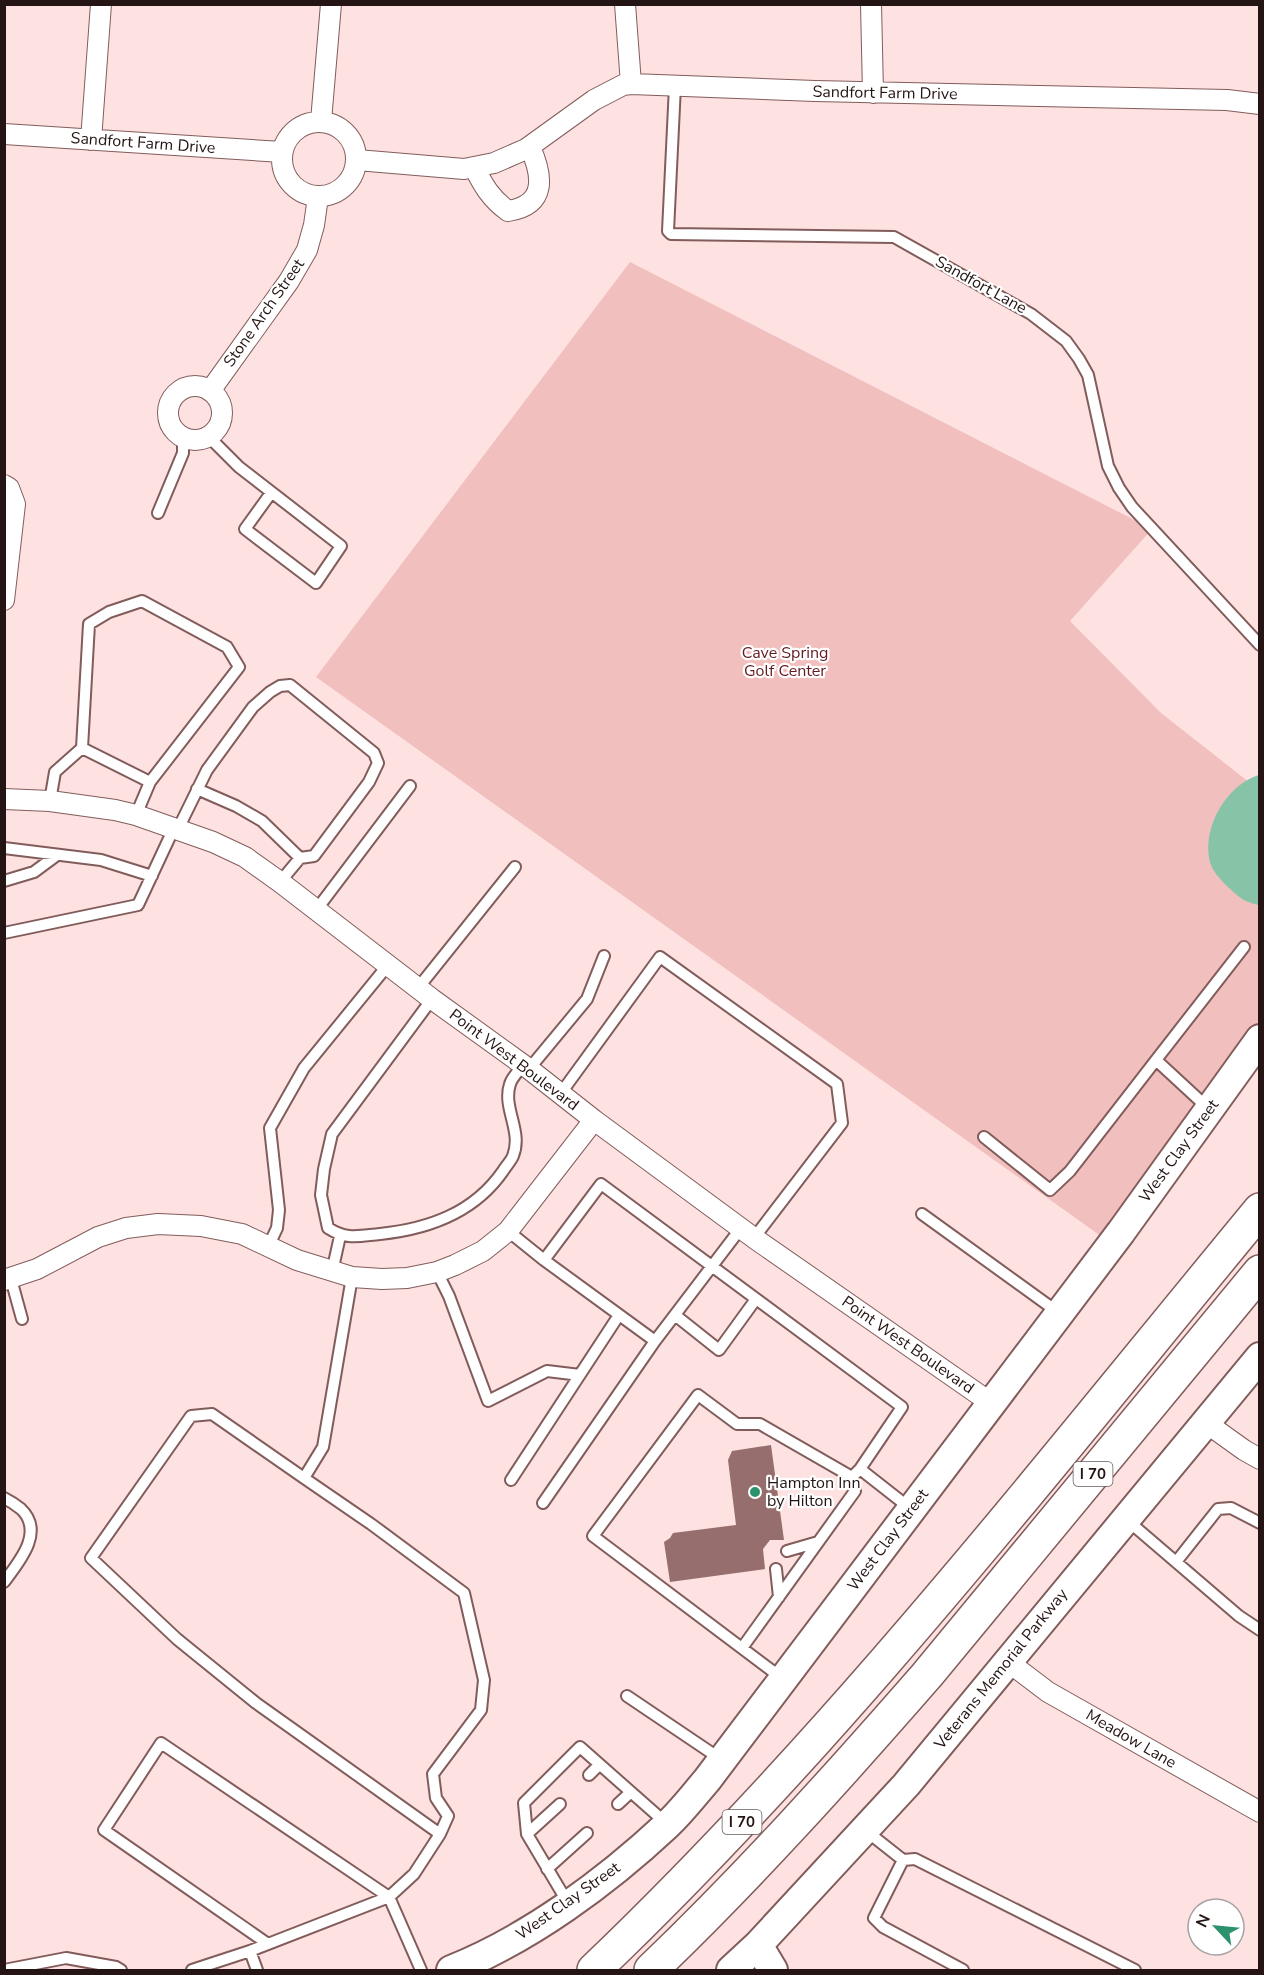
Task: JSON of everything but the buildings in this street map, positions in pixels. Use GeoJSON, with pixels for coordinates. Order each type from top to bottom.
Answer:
{"type":"FeatureCollection","features":[{"type":"Feature","properties":{"kind":"highway","name":"I 70"},"geometry":{"type":"LineString","coordinates":[[594,1971],[685,1881],[779,1783],[839,1716],[1260,1210]]}},
{"type":"Feature","properties":{"kind":"highway","name":"I 70"},"geometry":{"type":"LineString","coordinates":[[651,1971],[748,1874],[871,1740],[1260,1272]]}},
{"type":"Feature","properties":{"kind":"street"},"geometry":{"type":"LineString","coordinates":[[91,140],[101,4]]}},
{"type":"Feature","properties":{"kind":"street"},"geometry":{"type":"LineString","coordinates":[[321,121],[331,4]]}},
{"type":"Feature","properties":{"kind":"street"},"geometry":{"type":"LineString","coordinates":[[625,4],[631,84]]}},
{"type":"Feature","properties":{"kind":"street"},"geometry":{"type":"LineString","coordinates":[[871,4],[873,93]]}},
{"type":"Feature","properties":{"kind":"street","name":"Sandfort Farm Drive"},"geometry":{"type":"LineString","coordinates":[[357,160],[464,169],[494,163],[530,147],[594,100],[623,85],[631,84],[873,93],[1227,100],[1260,104]]}},
{"type":"Feature","properties":{"kind":"street"},"geometry":{"type":"LineString","coordinates":[[321,121],[332,123],[342,129],[350,138],[357,160],[349,182],[330,195],[318,197],[297,190],[290,183],[281,163],[282,152],[292,133],[300,126],[321,121]]}},
{"type":"Feature","properties":{"kind":"street","name":"Sandfort Farm Drive"},"geometry":{"type":"LineString","coordinates":[[4,134],[282,152]]}},
{"type":"Feature","properties":{"kind":"street"},"geometry":{"type":"LineString","coordinates":[[474,166],[494,201],[508,211],[522,209],[536,197],[539,184],[538,165],[530,147]]}},
{"type":"Feature","properties":{"kind":"street","name":"Stone Arch Street"},"geometry":{"type":"LineString","coordinates":[[210,391],[289,281],[307,250],[318,197]]}},
{"type":"Feature","properties":{"kind":"street"},"geometry":{"type":"LineString","coordinates":[[202,387],[210,391],[216,397],[221,414],[215,431],[200,440],[191,440],[175,432],[170,424],[168,407],[172,399],[185,388],[202,387]]}},
{"type":"Feature","properties":{"kind":"street"},"geometry":{"type":"LineString","coordinates":[[4,484],[9,488],[15,504],[4,600]]}},
{"type":"Feature","properties":{"kind":"street","name":"Point West Boulevard"},"geometry":{"type":"LineString","coordinates":[[4,799],[50,801],[136,815],[176,828],[245,857],[747,1233],[991,1402]]}},
{"type":"Feature","properties":{"kind":"street","name":"West Clay Street"},"geometry":{"type":"LineString","coordinates":[[451,1971],[508,1942],[593,1887],[668,1824],[707,1780],[1121,1232],[1260,1039]]}},
{"type":"Feature","properties":{"kind":"street"},"geometry":{"type":"LineString","coordinates":[[8,1279],[37,1269],[98,1237],[126,1228],[158,1224],[201,1226],[242,1234],[297,1260],[352,1276],[382,1279],[407,1278],[437,1272],[483,1251],[508,1231],[594,1120]]}},
{"type":"Feature","properties":{"kind":"street","name":"Veterans Memorial Parkway"},"geometry":{"type":"LineString","coordinates":[[731,1971],[758,1945],[906,1785],[1260,1357]]}},
{"type":"Feature","properties":{"kind":"street"},"geometry":{"type":"LineString","coordinates":[[1205,1422],[1260,1459]]}},
{"type":"Feature","properties":{"kind":"street","name":"Meadow Lane"},"geometry":{"type":"LineString","coordinates":[[1007,1661],[1048,1692],[1260,1812]]}},
{"type":"Feature","properties":{"kind":"street"},"geometry":{"type":"LineString","coordinates":[[758,1945],[773,1971]]}},
{"type":"Feature","properties":{"kind":"lane","name":"Sandfort Lane"},"geometry":{"type":"LineString","coordinates":[[675,86],[668,231],[671,234],[894,237],[1031,314],[1065,341],[1088,375],[1108,466],[1132,507],[1260,645]]}},
{"type":"Feature","properties":{"kind":"lane"},"geometry":{"type":"LineString","coordinates":[[158,513],[183,453],[183,436]]}},
{"type":"Feature","properties":{"kind":"lane"},"geometry":{"type":"LineString","coordinates":[[208,436],[239,467],[341,546],[316,583],[245,529],[271,493]]}},
{"type":"Feature","properties":{"kind":"lane"},"geometry":{"type":"LineString","coordinates":[[50,801],[55,772],[82,748],[89,624],[109,612],[142,601],[227,647],[239,667],[150,782],[136,815]]}},
{"type":"Feature","properties":{"kind":"lane"},"geometry":{"type":"LineString","coordinates":[[4,933],[138,905],[207,770],[253,707],[280,686],[290,685],[374,753],[378,763],[369,782],[314,856],[300,858],[280,882]]}},
{"type":"Feature","properties":{"kind":"lane"},"geometry":{"type":"LineString","coordinates":[[82,748],[150,782]]}},
{"type":"Feature","properties":{"kind":"lane"},"geometry":{"type":"LineString","coordinates":[[317,909],[410,786]]}},
{"type":"Feature","properties":{"kind":"lane"},"geometry":{"type":"LineString","coordinates":[[198,789],[262,821],[300,858]]}},
{"type":"Feature","properties":{"kind":"lane"},"geometry":{"type":"LineString","coordinates":[[4,848],[101,860],[152,876]]}},
{"type":"Feature","properties":{"kind":"lane"},"geometry":{"type":"LineString","coordinates":[[4,881],[34,872],[57,855]]}},
{"type":"Feature","properties":{"kind":"lane"},"geometry":{"type":"LineString","coordinates":[[515,867],[425,993],[332,1134],[321,1195],[327,1228],[340,1236],[354,1237],[410,1231],[463,1210],[493,1185],[513,1155],[516,1130],[507,1098],[510,1082],[587,999],[604,956]]}},
{"type":"Feature","properties":{"kind":"lane"},"geometry":{"type":"LineString","coordinates":[[984,1137],[1050,1190],[1070,1171],[1244,947]]}},
{"type":"Feature","properties":{"kind":"lane"},"geometry":{"type":"LineString","coordinates":[[543,1503],[655,1341],[712,1267],[747,1233],[842,1123],[837,1084],[660,957],[561,1093]]}},
{"type":"Feature","properties":{"kind":"lane"},"geometry":{"type":"LineString","coordinates":[[269,1245],[277,1228],[279,1210],[270,1128],[304,1068],[388,965]]}},
{"type":"Feature","properties":{"kind":"lane"},"geometry":{"type":"LineString","coordinates":[[1156,1060],[1209,1109]]}},
{"type":"Feature","properties":{"kind":"lane"},"geometry":{"type":"LineString","coordinates":[[544,1260],[601,1184],[902,1407],[860,1469],[852,1477]]}},
{"type":"Feature","properties":{"kind":"lane"},"geometry":{"type":"LineString","coordinates":[[922,1214],[1059,1313]]}},
{"type":"Feature","properties":{"kind":"lane"},"geometry":{"type":"LineString","coordinates":[[508,1231],[655,1341]]}},
{"type":"Feature","properties":{"kind":"lane"},"geometry":{"type":"LineString","coordinates":[[332,1272],[340,1236]]}},
{"type":"Feature","properties":{"kind":"lane"},"geometry":{"type":"LineString","coordinates":[[437,1272],[449,1296],[488,1401],[547,1371],[580,1375]]}},
{"type":"Feature","properties":{"kind":"lane"},"geometry":{"type":"LineString","coordinates":[[304,1478],[322,1447],[352,1276]]}},
{"type":"Feature","properties":{"kind":"lane"},"geometry":{"type":"LineString","coordinates":[[8,1279],[22,1319]]}},
{"type":"Feature","properties":{"kind":"lane"},"geometry":{"type":"LineString","coordinates":[[675,1315],[719,1350],[756,1299]]}},
{"type":"Feature","properties":{"kind":"lane"},"geometry":{"type":"LineString","coordinates":[[511,1480],[620,1315]]}},
{"type":"Feature","properties":{"kind":"lane"},"geometry":{"type":"LineString","coordinates":[[742,1648],[855,1491],[852,1477],[760,1424],[737,1424],[698,1395],[593,1536],[783,1680]]}},
{"type":"Feature","properties":{"kind":"lane"},"geometry":{"type":"LineString","coordinates":[[192,1971],[389,1897],[414,1874],[440,1834],[448,1816],[436,1798],[433,1774],[481,1710],[484,1680],[464,1593],[371,1524],[212,1414],[191,1416],[91,1558],[177,1639],[256,1703],[440,1834]]}},
{"type":"Feature","properties":{"kind":"lane"},"geometry":{"type":"LineString","coordinates":[[860,1469],[911,1509]]}},
{"type":"Feature","properties":{"kind":"lane"},"geometry":{"type":"LineString","coordinates":[[4,1498],[21,1509],[29,1520],[30,1541],[4,1582]]}},
{"type":"Feature","properties":{"kind":"lane"},"geometry":{"type":"LineString","coordinates":[[1176,1562],[1218,1509],[1231,1508],[1260,1523]]}},
{"type":"Feature","properties":{"kind":"lane"},"geometry":{"type":"LineString","coordinates":[[1125,1518],[1258,1627]]}},
{"type":"Feature","properties":{"kind":"lane"},"geometry":{"type":"LineString","coordinates":[[787,1551],[818,1542]]}},
{"type":"Feature","properties":{"kind":"lane"},"geometry":{"type":"LineString","coordinates":[[776,1569],[779,1597]]}},
{"type":"Feature","properties":{"kind":"lane"},"geometry":{"type":"LineString","coordinates":[[627,1696],[722,1761]]}},
{"type":"Feature","properties":{"kind":"lane"},"geometry":{"type":"LineString","coordinates":[[268,1944],[104,1830],[161,1743],[389,1897],[421,1971]]}},
{"type":"Feature","properties":{"kind":"lane"},"geometry":{"type":"LineString","coordinates":[[568,1904],[527,1834],[524,1803],[580,1747],[668,1824]]}},
{"type":"Feature","properties":{"kind":"lane"},"geometry":{"type":"LineString","coordinates":[[589,1775],[600,1765]]}},
{"type":"Feature","properties":{"kind":"lane"},"geometry":{"type":"LineString","coordinates":[[618,1804],[630,1792]]}},
{"type":"Feature","properties":{"kind":"lane"},"geometry":{"type":"LineString","coordinates":[[527,1834],[560,1804]]}},
{"type":"Feature","properties":{"kind":"lane"},"geometry":{"type":"LineString","coordinates":[[865,1830],[903,1860],[915,1858],[1135,1971]]}},
{"type":"Feature","properties":{"kind":"lane"},"geometry":{"type":"LineString","coordinates":[[547,1869],[587,1833]]}},
{"type":"Feature","properties":{"kind":"lane"},"geometry":{"type":"LineString","coordinates":[[903,1860],[874,1918],[883,1927],[963,1971]]}},
{"type":"Feature","properties":{"kind":"lane"},"geometry":{"type":"LineString","coordinates":[[250,1951],[257,1971]]}},
{"type":"Feature","properties":{"kind":"lane"},"geometry":{"type":"LineString","coordinates":[[4,1970],[66,1958],[116,1967],[121,1971]]}},
{"type":"Feature","properties":{"kind":"green space","name":"Cave Spring Golf Center"},"geometry":{"type":"Polygon","coordinates":[[[630,262],[1152,529],[1070,621],[1161,713],[1259,790],[1259,1047],[1112,1244],[316,677],[630,262]]]}},
{"type":"Feature","properties":{"kind":"shaded area"},"geometry":{"type":"Polygon","coordinates":[[[1260,775],[1259,905],[1249,902],[1231,890],[1213,869],[1209,838],[1218,811],[1226,799],[1247,780],[1260,775]]]}},
{"type":"Feature","properties":{"kind":"place","name":"Hampton Inn by Hilton"},"geometry":{"type":"Point","coordinates":[755,1492]}}]}
